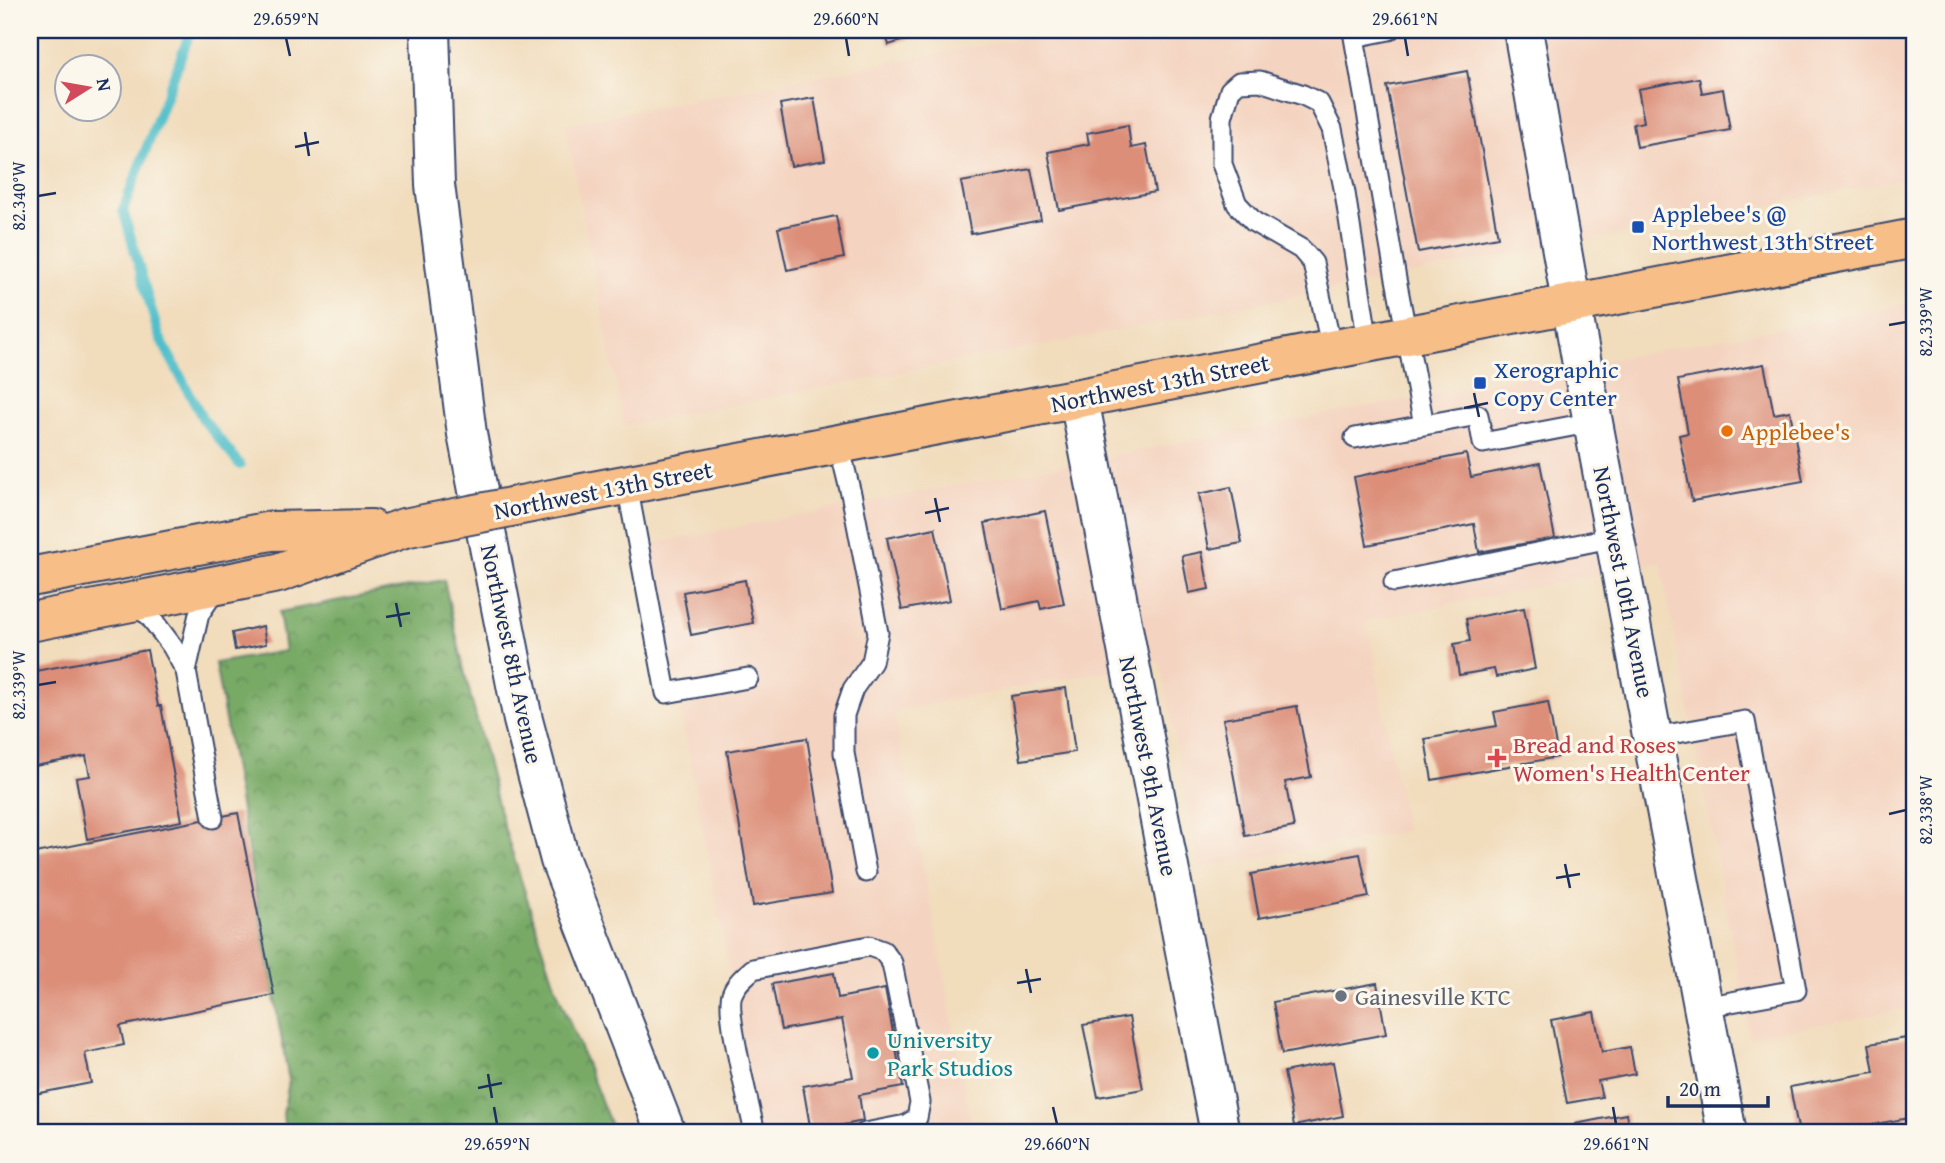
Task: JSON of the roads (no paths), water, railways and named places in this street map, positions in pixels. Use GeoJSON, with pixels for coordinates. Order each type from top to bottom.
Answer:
{"type":"FeatureCollection","features":[{"type":"Feature","properties":{"kind":"main road","name":"Northwest 13th Street"},"geometry":{"type":"LineString","coordinates":[[30,622],[278,573],[404,528],[1915,238]]}},
{"type":"Feature","properties":{"kind":"main road","name":"Northwest 13th Street"},"geometry":{"type":"LineString","coordinates":[[30,577],[271,531],[404,528]]}},
{"type":"Feature","properties":{"kind":"street","name":"Northwest 8th Avenue"},"geometry":{"type":"LineString","coordinates":[[430,30],[435,185],[467,434],[523,720],[559,860],[666,1133]]}},
{"type":"Feature","properties":{"kind":"street","name":"Northwest 10th Avenue"},"geometry":{"type":"LineString","coordinates":[[1523,30],[1571,304],[1727,1133]]}},
{"type":"Feature","properties":{"kind":"street","name":"Northwest 9th Avenue"},"geometry":{"type":"LineString","coordinates":[[1079,399],[1220,1133]]}},
{"type":"Feature","properties":{"kind":"lane"},"geometry":{"type":"LineString","coordinates":[[1389,30],[1354,37],[1424,425]]}},
{"type":"Feature","properties":{"kind":"lane"},"geometry":{"type":"LineString","coordinates":[[1260,81],[1319,103],[1332,129],[1345,193],[1350,347],[1313,263],[1301,249],[1254,222],[1237,204],[1222,164],[1222,118],[1230,90],[1239,82],[1260,81]]}},
{"type":"Feature","properties":{"kind":"lane"},"geometry":{"type":"LineString","coordinates":[[1354,438],[1478,415],[1483,443],[1593,422]]}},
{"type":"Feature","properties":{"kind":"lane"},"geometry":{"type":"LineString","coordinates":[[839,445],[878,633],[872,662],[853,689],[844,716],[844,753],[866,872]]}},
{"type":"Feature","properties":{"kind":"lane"},"geometry":{"type":"LineString","coordinates":[[626,485],[666,693],[748,678]]}},
{"type":"Feature","properties":{"kind":"lane"},"geometry":{"type":"LineString","coordinates":[[1394,582],[1615,537]]}},
{"type":"Feature","properties":{"kind":"lane"},"geometry":{"type":"LineString","coordinates":[[186,671],[199,614],[219,585]]}},
{"type":"Feature","properties":{"kind":"lane"},"geometry":{"type":"LineString","coordinates":[[125,603],[148,614],[172,646],[186,671],[213,818]]}},
{"type":"Feature","properties":{"kind":"lane"},"geometry":{"type":"LineString","coordinates":[[1654,737],[1745,720],[1796,990],[1704,1007]]}},
{"type":"Feature","properties":{"kind":"lane"},"geometry":{"type":"LineString","coordinates":[[755,1133],[732,1020],[731,995],[740,980],[753,969],[869,946],[883,951],[892,963],[920,1102],[917,1118],[906,1125],[865,1133]]}},
{"type":"Feature","properties":{"kind":"waterway"},"geometry":{"type":"LineString","coordinates":[[191,30],[123,210],[159,336],[203,419],[240,465]]}},
{"type":"Feature","properties":{"kind":"place","name":"Applebee's @ Northwest 13th Street"},"geometry":{"type":"Point","coordinates":[1638,227]}},
{"type":"Feature","properties":{"kind":"place","name":"Xerographic Copy Center"},"geometry":{"type":"Point","coordinates":[1480,383]}},
{"type":"Feature","properties":{"kind":"place","name":"Applebee's"},"geometry":{"type":"Point","coordinates":[1727,431]}},
{"type":"Feature","properties":{"kind":"place","name":"Bread and Roses Women's Health Center"},"geometry":{"type":"Point","coordinates":[1497,758]}},
{"type":"Feature","properties":{"kind":"place","name":"Gainesville KTC"},"geometry":{"type":"Point","coordinates":[1341,996]}},
{"type":"Feature","properties":{"kind":"place","name":"University Park Studios"},"geometry":{"type":"Point","coordinates":[873,1053]}}]}
